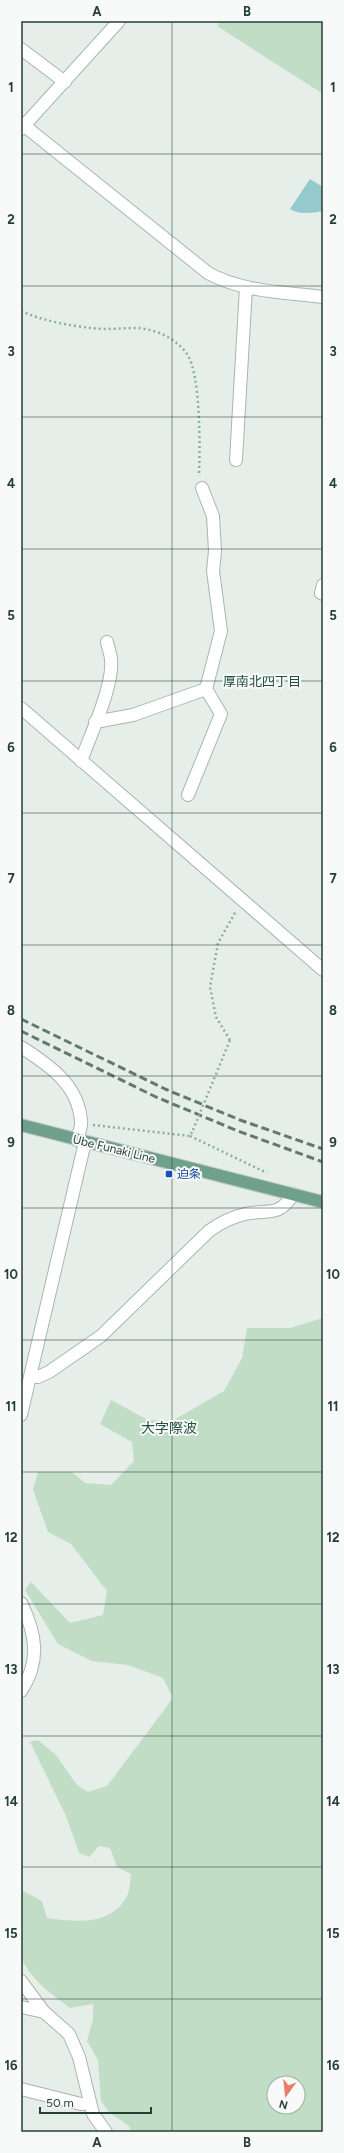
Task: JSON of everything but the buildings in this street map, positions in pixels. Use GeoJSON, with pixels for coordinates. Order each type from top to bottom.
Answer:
{"type":"FeatureCollection","features":[{"type":"Feature","properties":{"kind":"main road","name":"Ube Funaki Line"},"geometry":{"type":"LineString","coordinates":[[21,1125],[323,1202]]}},
{"type":"Feature","properties":{"kind":"street"},"geometry":{"type":"LineString","coordinates":[[119,21],[65,82],[22,126],[208,273],[224,282],[246,287],[323,297]]}},
{"type":"Feature","properties":{"kind":"street"},"geometry":{"type":"LineString","coordinates":[[21,49],[65,82]]}},
{"type":"Feature","properties":{"kind":"street"},"geometry":{"type":"LineString","coordinates":[[236,460],[246,287]]}},
{"type":"Feature","properties":{"kind":"street"},"geometry":{"type":"LineString","coordinates":[[188,795],[221,714],[206,688],[221,631],[213,570],[215,551],[213,516],[202,488]]}},
{"type":"Feature","properties":{"kind":"street"},"geometry":{"type":"LineString","coordinates":[[323,585],[321,593],[323,594]]}},
{"type":"Feature","properties":{"kind":"street"},"geometry":{"type":"LineString","coordinates":[[81,761],[95,722],[101,710],[110,676],[111,661],[107,642]]}},
{"type":"Feature","properties":{"kind":"street"},"geometry":{"type":"LineString","coordinates":[[95,722],[133,715],[206,688]]}},
{"type":"Feature","properties":{"kind":"street"},"geometry":{"type":"LineString","coordinates":[[21,708],[323,970]]}},
{"type":"Feature","properties":{"kind":"street"},"geometry":{"type":"LineString","coordinates":[[21,1047],[53,1068],[67,1082],[77,1102],[82,1123],[81,1141],[30,1376],[24,1387],[21,1415]]}},
{"type":"Feature","properties":{"kind":"street"},"geometry":{"type":"LineString","coordinates":[[30,1376],[38,1377],[49,1372],[101,1336],[209,1231],[224,1221],[246,1214],[272,1213],[286,1205],[293,1194]]}},
{"type":"Feature","properties":{"kind":"street"},"geometry":{"type":"LineString","coordinates":[[21,1602],[32,1628],[36,1645],[30,1674],[21,1690]]}},
{"type":"Feature","properties":{"kind":"street"},"geometry":{"type":"LineString","coordinates":[[21,1981],[44,2012],[69,2034],[78,2057],[93,2114],[106,2132]]}},
{"type":"Feature","properties":{"kind":"street"},"geometry":{"type":"LineString","coordinates":[[21,2007],[44,2012]]}},
{"type":"Feature","properties":{"kind":"street"},"geometry":{"type":"LineString","coordinates":[[21,2089],[81,2104],[90,2102]]}},
{"type":"Feature","properties":{"kind":"path"},"geometry":{"type":"LineString","coordinates":[[21,311],[32,316],[91,328],[139,328],[156,332],[171,338],[186,353],[192,364],[200,430],[199,477],[202,488]]}},
{"type":"Feature","properties":{"kind":"path"},"geometry":{"type":"LineString","coordinates":[[190,1136],[230,1040],[216,1017],[210,987],[218,943],[242,900]]}},
{"type":"Feature","properties":{"kind":"path"},"geometry":{"type":"LineString","coordinates":[[82,1123],[190,1136],[269,1174]]}},
{"type":"Feature","properties":{"kind":"green space"},"geometry":{"type":"Polygon","coordinates":[[[221,21],[323,21],[323,94],[217,26],[221,21]]]}},
{"type":"Feature","properties":{"kind":"green space"},"geometry":{"type":"Polygon","coordinates":[[[323,1318],[323,2132],[131,2132],[129,2126],[109,2112],[101,2101],[98,2060],[87,2041],[93,2019],[93,2004],[70,2008],[49,1992],[36,1979],[25,1965],[21,1957],[21,1890],[42,1901],[47,1918],[80,1921],[91,1920],[110,1914],[119,1907],[127,1896],[131,1874],[117,1867],[110,1848],[99,1846],[89,1857],[79,1853],[66,1816],[30,1742],[38,1740],[56,1755],[77,1785],[88,1792],[107,1786],[173,1698],[163,1678],[128,1665],[92,1661],[58,1644],[25,1590],[31,1582],[70,1623],[103,1615],[107,1591],[71,1544],[48,1532],[33,1490],[38,1472],[72,1472],[85,1483],[111,1485],[134,1461],[132,1442],[100,1424],[111,1400],[148,1420],[172,1421],[224,1391],[242,1358],[247,1328],[290,1328],[323,1318]]]}},
{"type":"Feature","properties":{"kind":"water"},"geometry":{"type":"Polygon","coordinates":[[[310,179],[323,187],[323,211],[302,213],[290,209],[310,179]]]}},
{"type":"Feature","properties":{"kind":"railway"},"geometry":{"type":"LineString","coordinates":[[21,1019],[165,1089],[240,1120],[323,1149]]}},
{"type":"Feature","properties":{"kind":"railway"},"geometry":{"type":"LineString","coordinates":[[21,1031],[156,1097],[238,1131],[323,1162]]}},
{"type":"Feature","properties":{"kind":"place","name":"迫条"},"geometry":{"type":"Point","coordinates":[169,1174]}},
{"type":"Feature","properties":{"kind":"district","name":"厚南北四丁目"},"geometry":{"type":"Point","coordinates":[262,681]}},
{"type":"Feature","properties":{"kind":"district","name":"大字際波"},"geometry":{"type":"Point","coordinates":[169,1428]}}]}
